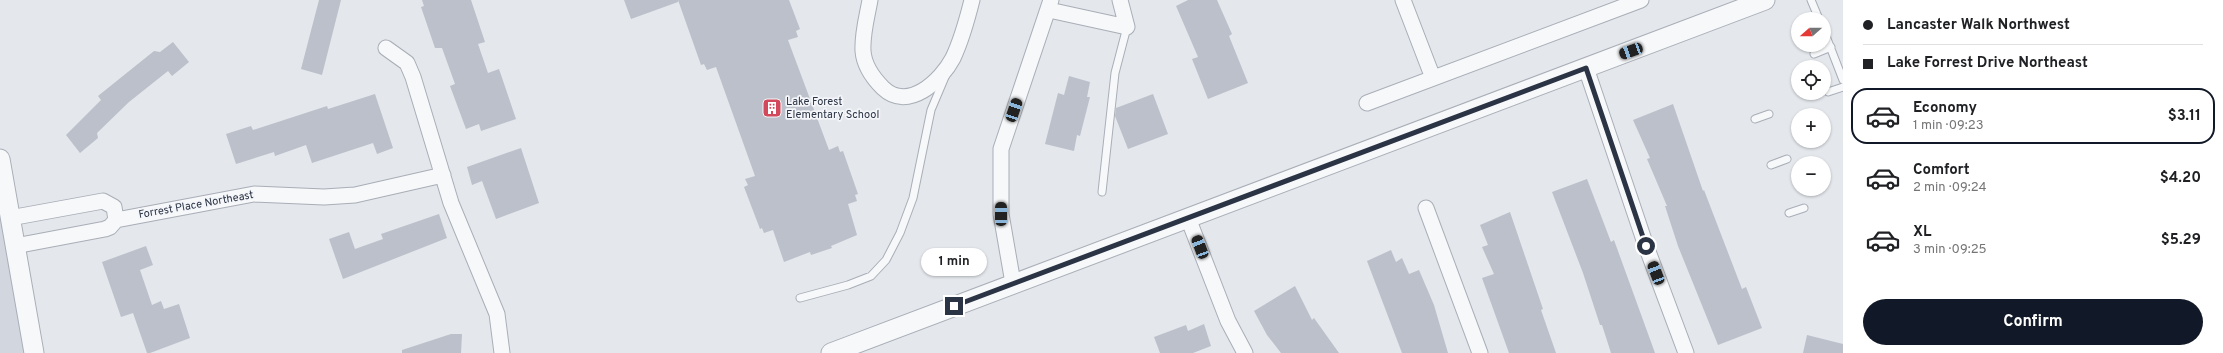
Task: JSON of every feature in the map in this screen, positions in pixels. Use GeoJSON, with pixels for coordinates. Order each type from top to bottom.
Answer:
{"type":"FeatureCollection","features":[{"type":"Feature","properties":{"kind":"street"},"geometry":{"type":"LineString","coordinates":[[870,0],[863,36],[863,54],[873,79],[885,90],[900,98],[915,96],[928,88],[952,60],[966,29],[972,0]]}},
{"type":"Feature","properties":{"kind":"street"},"geometry":{"type":"LineString","coordinates":[[1120,0],[1127,27]]}},
{"type":"Feature","properties":{"kind":"street"},"geometry":{"type":"LineString","coordinates":[[1403,0],[1433,78]]}},
{"type":"Feature","properties":{"kind":"street"},"geometry":{"type":"LineString","coordinates":[[1367,103],[1641,0]]}},
{"type":"Feature","properties":{"kind":"street"},"geometry":{"type":"LineString","coordinates":[[831,353],[1765,0]]}},
{"type":"Feature","properties":{"kind":"street"},"geometry":{"type":"LineString","coordinates":[[1013,283],[1001,214],[1001,149],[1050,5],[1127,27]]}},
{"type":"Feature","properties":{"kind":"street"},"geometry":{"type":"LineString","coordinates":[[386,48],[406,63],[451,203],[497,314],[502,353]]}},
{"type":"Feature","properties":{"kind":"street"},"geometry":{"type":"LineString","coordinates":[[1586,68],[1646,246],[1686,353]]}},
{"type":"Feature","properties":{"kind":"street"},"geometry":{"type":"LineString","coordinates":[[0,159],[34,353]]}},
{"type":"Feature","properties":{"kind":"street","name":"Forrest Place Northeast"},"geometry":{"type":"LineString","coordinates":[[15,246],[110,224],[254,194],[324,197],[355,195],[443,175]]}},
{"type":"Feature","properties":{"kind":"street"},"geometry":{"type":"LineString","coordinates":[[10,218],[103,200],[114,207],[110,224]]}},
{"type":"Feature","properties":{"kind":"street"},"geometry":{"type":"LineString","coordinates":[[1426,208],[1480,353]]}},
{"type":"Feature","properties":{"kind":"street"},"geometry":{"type":"LineString","coordinates":[[1188,218],[1228,321],[1245,353]]}},
{"type":"Feature","properties":{"kind":"lane"},"geometry":{"type":"LineString","coordinates":[[1811,0],[1816,12]]}},
{"type":"Feature","properties":{"kind":"lane"},"geometry":{"type":"LineString","coordinates":[[1102,192],[1115,73],[1127,27]]}},
{"type":"Feature","properties":{"kind":"lane"},"geometry":{"type":"LineString","coordinates":[[1831,47],[1843,80]]}},
{"type":"Feature","properties":{"kind":"lane"},"geometry":{"type":"LineString","coordinates":[[1814,54],[1819,52]]}},
{"type":"Feature","properties":{"kind":"lane"},"geometry":{"type":"LineString","coordinates":[[800,298],[848,285],[871,276],[886,260],[900,233],[914,198],[931,110],[952,60]]}},
{"type":"Feature","properties":{"kind":"lane"},"geometry":{"type":"LineString","coordinates":[[1831,91],[1843,87]]}},
{"type":"Feature","properties":{"kind":"lane"},"geometry":{"type":"LineString","coordinates":[[1755,119],[1769,114]]}},
{"type":"Feature","properties":{"kind":"lane"},"geometry":{"type":"LineString","coordinates":[[1771,165],[1787,159]]}},
{"type":"Feature","properties":{"kind":"lane"},"geometry":{"type":"LineString","coordinates":[[1789,213],[1804,208]]}},
{"type":"Feature","properties":{"kind":"shaded area"},"geometry":{"type":"Polygon","coordinates":[[[0,198],[37,353],[0,353],[0,198]]]}},
{"type":"Feature","properties":{"kind":"building"},"geometry":{"type":"Polygon","coordinates":[[[319,0],[341,0],[322,75],[301,69],[319,0]]]}},
{"type":"Feature","properties":{"kind":"building"},"geometry":{"type":"Polygon","coordinates":[[[422,0],[471,0],[485,42],[478,44],[488,73],[499,69],[516,119],[481,131],[479,124],[466,129],[450,86],[455,84],[442,48],[435,48],[421,7],[424,6],[422,0]]]}},
{"type":"Feature","properties":{"kind":"building"},"geometry":{"type":"Polygon","coordinates":[[[624,0],[678,0],[678,2],[631,19],[624,0]]]}},
{"type":"Feature","properties":{"kind":"building","name":"Lake Forest Elementary School"},"geometry":{"type":"Polygon","coordinates":[[[678,0],[789,0],[800,29],[796,31],[798,37],[788,40],[829,150],[838,146],[840,152],[843,151],[858,194],[855,195],[857,201],[848,204],[857,235],[831,246],[832,248],[811,255],[810,252],[784,262],[773,230],[764,233],[762,228],[760,229],[744,187],[748,185],[745,179],[755,176],[716,67],[707,70],[704,64],[701,65],[678,0]]]}},
{"type":"Feature","properties":{"kind":"building"},"geometry":{"type":"Polygon","coordinates":[[[1188,0],[1217,0],[1232,34],[1229,36],[1248,83],[1208,99],[1192,59],[1198,57],[1176,6],[1188,0]]]}},
{"type":"Feature","properties":{"kind":"building"},"geometry":{"type":"Polygon","coordinates":[[[173,42],[189,62],[172,76],[168,71],[129,102],[97,133],[98,138],[80,153],[66,135],[101,100],[98,96],[154,51],[160,52],[173,42]]]}},
{"type":"Feature","properties":{"kind":"building"},"geometry":{"type":"Polygon","coordinates":[[[1069,76],[1090,82],[1087,97],[1090,97],[1080,136],[1077,135],[1074,151],[1045,144],[1058,93],[1064,95],[1069,76]]]}},
{"type":"Feature","properties":{"kind":"building"},"geometry":{"type":"Polygon","coordinates":[[[375,94],[393,148],[377,154],[373,143],[312,163],[306,145],[275,156],[274,152],[236,164],[226,134],[251,126],[253,130],[327,106],[328,109],[375,94]]]}},
{"type":"Feature","properties":{"kind":"building"},"geometry":{"type":"Polygon","coordinates":[[[1153,94],[1168,134],[1128,149],[1115,116],[1116,108],[1153,94]]]}},
{"type":"Feature","properties":{"kind":"building"},"geometry":{"type":"Polygon","coordinates":[[[1673,104],[1703,191],[1704,190],[1742,289],[1746,287],[1762,328],[1718,345],[1678,246],[1665,206],[1667,206],[1647,159],[1650,158],[1633,120],[1673,104]]]}},
{"type":"Feature","properties":{"kind":"building"},"geometry":{"type":"Polygon","coordinates":[[[521,148],[539,203],[496,219],[482,181],[472,185],[467,167],[521,148]]]}},
{"type":"Feature","properties":{"kind":"building"},"geometry":{"type":"Polygon","coordinates":[[[1587,179],[1611,242],[1614,240],[1655,353],[1611,353],[1602,325],[1600,325],[1583,273],[1552,192],[1587,179]]]}},
{"type":"Feature","properties":{"kind":"building"},"geometry":{"type":"Polygon","coordinates":[[[1510,212],[1543,309],[1541,310],[1556,353],[1509,353],[1482,278],[1494,274],[1482,247],[1488,245],[1480,225],[1510,212]]]}},
{"type":"Feature","properties":{"kind":"building"},"geometry":{"type":"Polygon","coordinates":[[[439,214],[447,238],[343,279],[329,239],[349,232],[355,249],[383,239],[381,234],[439,214]]]}},
{"type":"Feature","properties":{"kind":"building"},"geometry":{"type":"Polygon","coordinates":[[[146,246],[153,265],[140,270],[152,305],[161,301],[164,309],[179,304],[190,338],[150,353],[147,353],[133,313],[121,317],[102,262],[146,246]]]}},
{"type":"Feature","properties":{"kind":"building"},"geometry":{"type":"Polygon","coordinates":[[[1391,250],[1396,262],[1402,258],[1409,274],[1419,270],[1434,305],[1448,353],[1402,353],[1367,261],[1391,250]]]}},
{"type":"Feature","properties":{"kind":"building"},"geometry":{"type":"Polygon","coordinates":[[[1295,286],[1312,320],[1314,318],[1339,353],[1281,353],[1267,335],[1254,311],[1295,286]]]}},
{"type":"Feature","properties":{"kind":"building"},"geometry":{"type":"Polygon","coordinates":[[[1204,324],[1211,346],[1193,353],[1160,353],[1154,337],[1186,325],[1188,331],[1204,324]]]}},
{"type":"Feature","properties":{"kind":"building"},"geometry":{"type":"Polygon","coordinates":[[[451,334],[462,334],[461,353],[402,353],[402,350],[451,334]]]}},
{"type":"Feature","properties":{"kind":"building"},"geometry":{"type":"Polygon","coordinates":[[[1807,335],[1843,344],[1843,353],[1803,353],[1807,335]]]}},
{"type":"Feature","properties":{"kind":"place","name":"Lake Forest Elementary School"},"geometry":{"type":"Point","coordinates":[772,108]}},
{"type":"Feature","properties":{"kind":"route"},"geometry":{"type":"LineString","coordinates":[[954,306],[1586,68],[1646,246]]}}]}
